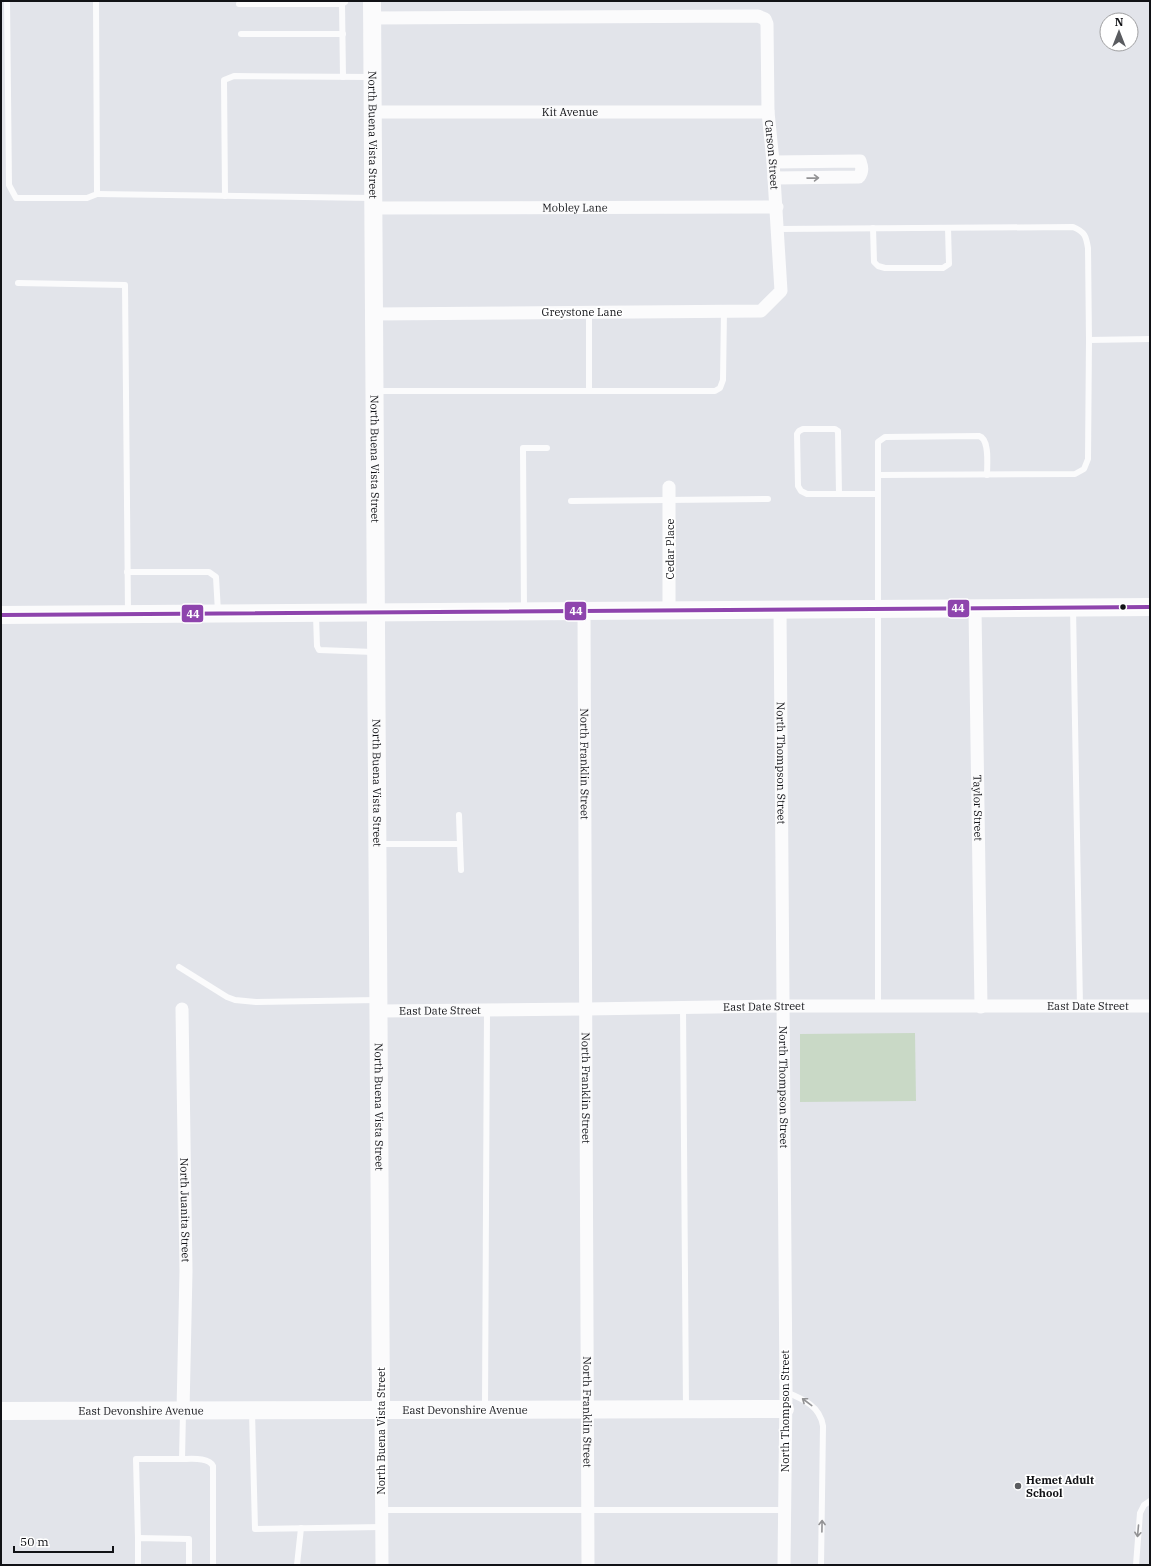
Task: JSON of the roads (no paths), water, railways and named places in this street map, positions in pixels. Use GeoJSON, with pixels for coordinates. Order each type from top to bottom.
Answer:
{"type":"FeatureCollection","features":[{"type":"Feature","properties":{"kind":"street","name":"Carson Street"},"geometry":{"type":"LineString","coordinates":[[372,9],[758,16],[765,19],[767,24],[768,112],[777,207],[781,291]]}},
{"type":"Feature","properties":{"kind":"street","name":"North Buena Vista Street"},"geometry":{"type":"LineString","coordinates":[[372,9],[382,1565]]}},
{"type":"Feature","properties":{"kind":"street","name":"Kit Avenue"},"geometry":{"type":"LineString","coordinates":[[373,112],[768,112]]}},
{"type":"Feature","properties":{"kind":"street"},"geometry":{"type":"LineString","coordinates":[[773,162],[860,161],[862,166],[859,177],[774,178]]}},
{"type":"Feature","properties":{"kind":"street","name":"Mobley Lane"},"geometry":{"type":"LineString","coordinates":[[374,203],[777,207]]}},
{"type":"Feature","properties":{"kind":"street","name":"Greystone Lane"},"geometry":{"type":"LineString","coordinates":[[374,314],[761,311],[781,291]]}},
{"type":"Feature","properties":{"kind":"street","name":"Cedar Place"},"geometry":{"type":"LineString","coordinates":[[669,610],[670,494]]}},
{"type":"Feature","properties":{"kind":"street"},"geometry":{"type":"LineString","coordinates":[[1,615],[1150,607]]}},
{"type":"Feature","properties":{"kind":"street","name":"Taylor Street"},"geometry":{"type":"LineString","coordinates":[[975,609],[981,1007]]}},
{"type":"Feature","properties":{"kind":"street","name":"North Thompson Street"},"geometry":{"type":"LineString","coordinates":[[780,610],[785,1400],[784,1565]]}},
{"type":"Feature","properties":{"kind":"street","name":"North Franklin Street"},"geometry":{"type":"LineString","coordinates":[[584,611],[588,1565]]}},
{"type":"Feature","properties":{"kind":"street","name":"East Date Street"},"geometry":{"type":"LineString","coordinates":[[378,1005],[487,1010],[783,1006],[1150,1006]]}},
{"type":"Feature","properties":{"kind":"street","name":"North Juanita Street"},"geometry":{"type":"LineString","coordinates":[[182,1009],[186,1271],[183,1411]]}},
{"type":"Feature","properties":{"kind":"street","name":"East Devonshire Avenue"},"geometry":{"type":"LineString","coordinates":[[1,1411],[686,1409],[785,1400]]}},
{"type":"Feature","properties":{"kind":"lane"},"geometry":{"type":"LineString","coordinates":[[7,1],[10,185],[16,198],[87,198],[97,194],[226,196],[374,203]]}},
{"type":"Feature","properties":{"kind":"lane"},"geometry":{"type":"LineString","coordinates":[[96,1],[97,194]]}},
{"type":"Feature","properties":{"kind":"lane"},"geometry":{"type":"LineString","coordinates":[[239,4],[344,2],[343,77]]}},
{"type":"Feature","properties":{"kind":"lane"},"geometry":{"type":"LineString","coordinates":[[241,34],[343,34]]}},
{"type":"Feature","properties":{"kind":"lane"},"geometry":{"type":"LineString","coordinates":[[226,196],[224,80],[234,76],[373,77]]}},
{"type":"Feature","properties":{"kind":"lane"},"geometry":{"type":"LineString","coordinates":[[778,229],[1073,227],[1080,230],[1086,237],[1088,248],[1089,340],[1088,459],[1084,469],[1075,474],[878,475]]}},
{"type":"Feature","properties":{"kind":"lane"},"geometry":{"type":"LineString","coordinates":[[874,228],[874,262],[878,266],[885,268],[943,268],[949,264],[948,228]]}},
{"type":"Feature","properties":{"kind":"lane"},"geometry":{"type":"LineString","coordinates":[[18,283],[125,285],[128,614]]}},
{"type":"Feature","properties":{"kind":"lane"},"geometry":{"type":"LineString","coordinates":[[375,391],[715,391],[720,388],[723,380],[724,311]]}},
{"type":"Feature","properties":{"kind":"lane"},"geometry":{"type":"LineString","coordinates":[[589,312],[589,391]]}},
{"type":"Feature","properties":{"kind":"lane"},"geometry":{"type":"LineString","coordinates":[[1089,340],[1150,339]]}},
{"type":"Feature","properties":{"kind":"lane"},"geometry":{"type":"LineString","coordinates":[[838,494],[838,432],[835,429],[803,429],[798,434],[798,486],[801,491],[806,494],[838,494],[878,494]]}},
{"type":"Feature","properties":{"kind":"lane"},"geometry":{"type":"LineString","coordinates":[[878,1006],[878,442],[885,437],[979,436],[985,441],[987,450],[987,475]]}},
{"type":"Feature","properties":{"kind":"lane"},"geometry":{"type":"LineString","coordinates":[[524,612],[523,448],[547,448]]}},
{"type":"Feature","properties":{"kind":"lane"},"geometry":{"type":"LineString","coordinates":[[571,501],[670,494],[768,499]]}},
{"type":"Feature","properties":{"kind":"lane"},"geometry":{"type":"LineString","coordinates":[[127,572],[210,572],[216,577],[218,613]]}},
{"type":"Feature","properties":{"kind":"lane"},"geometry":{"type":"LineString","coordinates":[[1074,608],[1080,1007]]}},
{"type":"Feature","properties":{"kind":"lane"},"geometry":{"type":"LineString","coordinates":[[316,613],[317,646],[319,650],[377,652]]}},
{"type":"Feature","properties":{"kind":"lane"},"geometry":{"type":"LineString","coordinates":[[459,815],[461,870]]}},
{"type":"Feature","properties":{"kind":"lane"},"geometry":{"type":"LineString","coordinates":[[378,844],[460,844]]}},
{"type":"Feature","properties":{"kind":"lane"},"geometry":{"type":"LineString","coordinates":[[179,967],[227,997],[235,1000],[256,1002],[378,1005]]}},
{"type":"Feature","properties":{"kind":"lane"},"geometry":{"type":"LineString","coordinates":[[683,1008],[686,1409]]}},
{"type":"Feature","properties":{"kind":"lane"},"geometry":{"type":"LineString","coordinates":[[485,1410],[487,1010]]}},
{"type":"Feature","properties":{"kind":"lane"},"geometry":{"type":"LineString","coordinates":[[785,1400],[804,1399],[818,1411],[822,1418],[822,1565]]}},
{"type":"Feature","properties":{"kind":"lane"},"geometry":{"type":"LineString","coordinates":[[252,1410],[255,1529],[382,1527]]}},
{"type":"Feature","properties":{"kind":"lane"},"geometry":{"type":"LineString","coordinates":[[182,1459],[183,1411]]}},
{"type":"Feature","properties":{"kind":"lane"},"geometry":{"type":"LineString","coordinates":[[138,1565],[136,1459],[208,1460],[213,1464],[214,1565]]}},
{"type":"Feature","properties":{"kind":"lane"},"geometry":{"type":"LineString","coordinates":[[1136,1565],[1140,1513],[1144,1505],[1150,1501]]}},
{"type":"Feature","properties":{"kind":"lane"},"geometry":{"type":"LineString","coordinates":[[382,1510],[785,1510]]}},
{"type":"Feature","properties":{"kind":"lane"},"geometry":{"type":"LineString","coordinates":[[297,1565],[301,1528]]}},
{"type":"Feature","properties":{"kind":"lane"},"geometry":{"type":"LineString","coordinates":[[138,1538],[189,1539],[189,1565]]}},
{"type":"Feature","properties":{"kind":"place","name":"Hemet Adult School"},"geometry":{"type":"Point","coordinates":[1018,1486]}}]}
